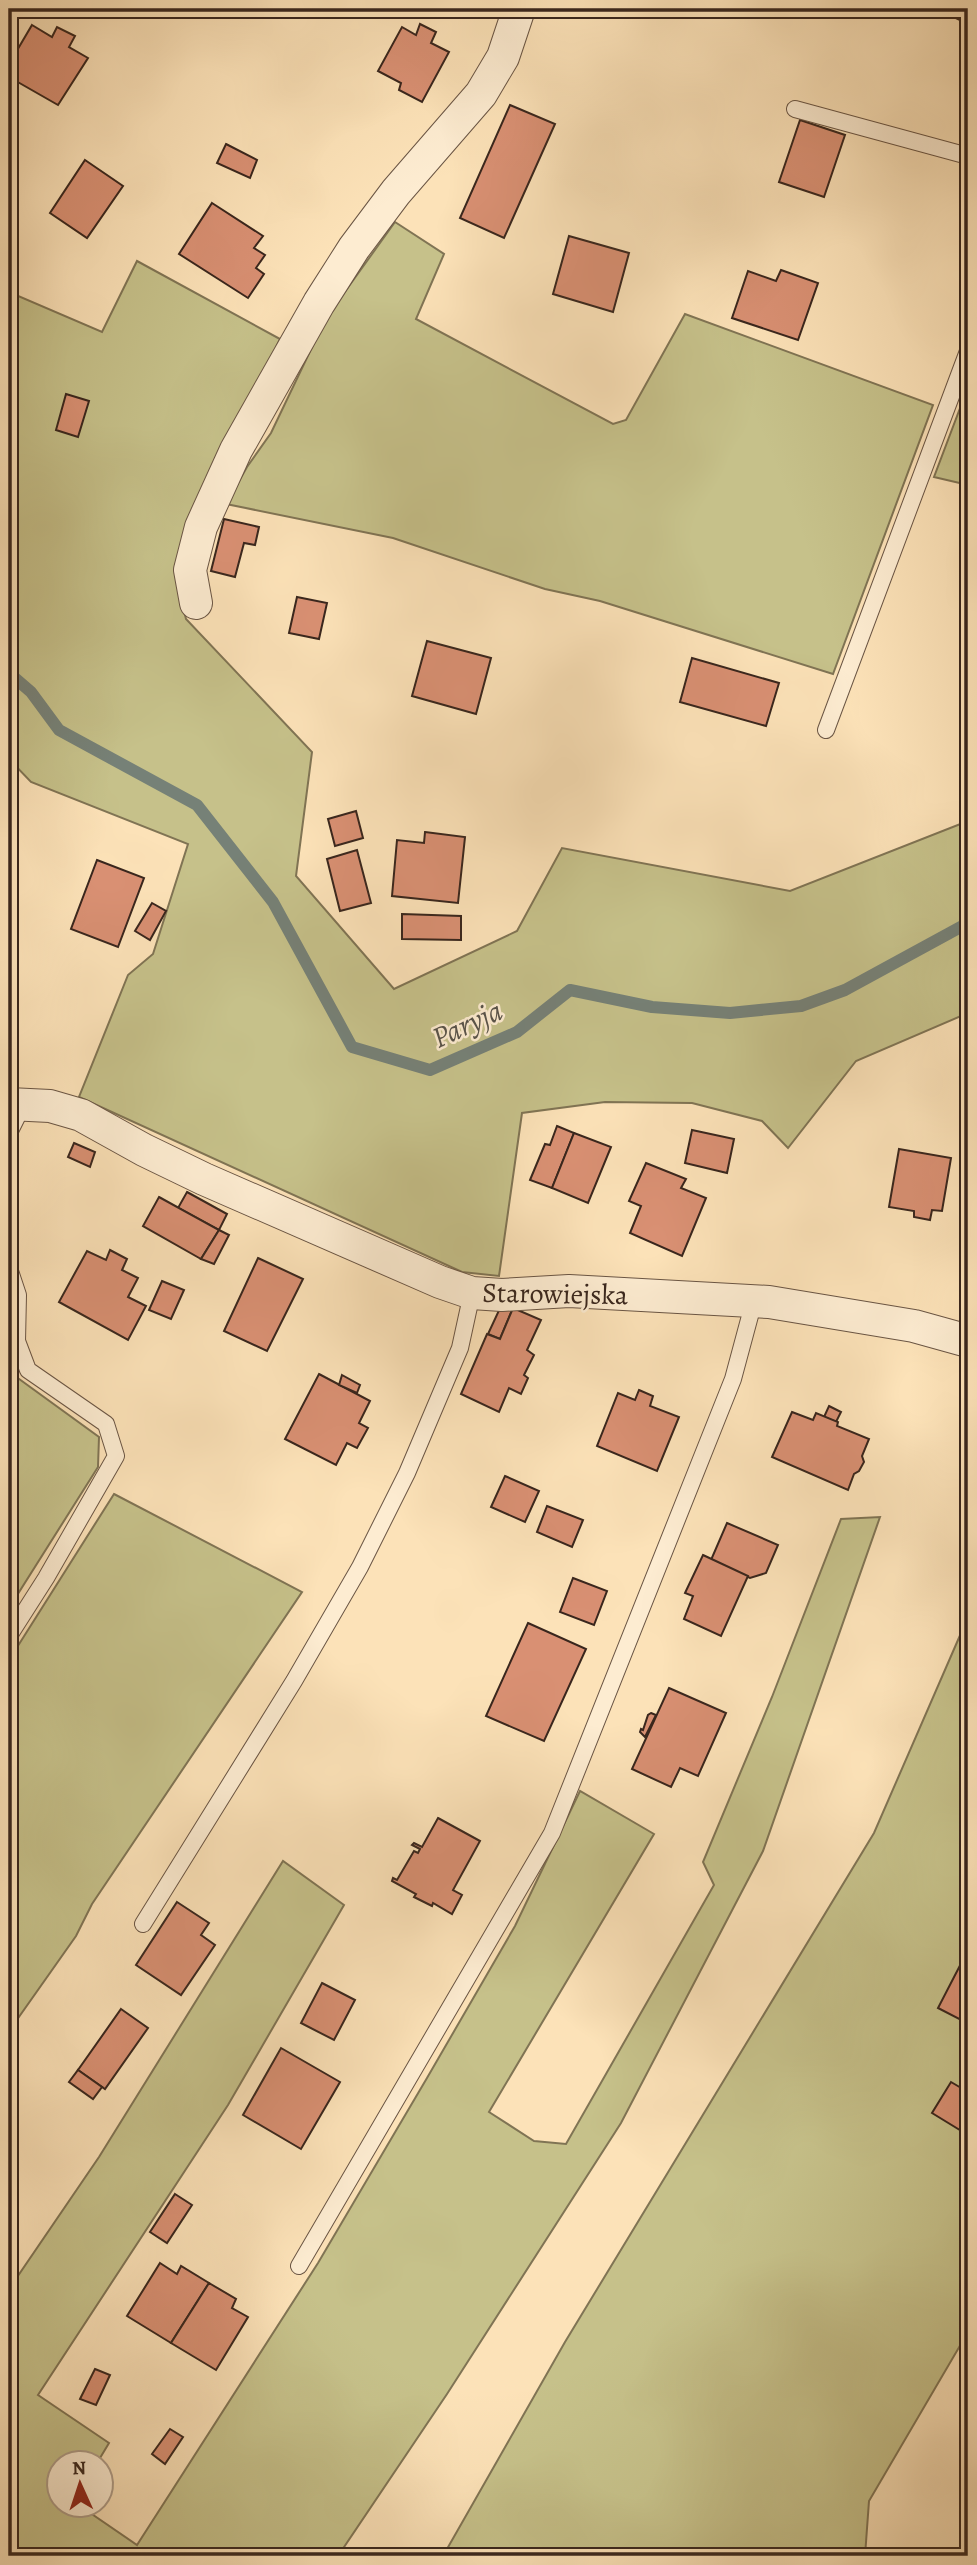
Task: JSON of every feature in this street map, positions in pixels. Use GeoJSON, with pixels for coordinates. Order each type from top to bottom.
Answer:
{"type":"FeatureCollection","features":[{"type":"Feature","properties":{"kind":"street"},"geometry":{"type":"LineString","coordinates":[[196,603],[190,570],[201,527],[236,450],[319,303],[354,247],[396,192],[481,94],[503,57],[519,9]]}},
{"type":"Feature","properties":{"kind":"street","name":"Starowiejska"},"geometry":{"type":"LineString","coordinates":[[16,1104],[50,1106],[81,1115],[204,1179],[440,1282],[472,1293],[502,1295],[582,1292],[754,1301],[847,1313],[914,1326],[968,1341]]}},
{"type":"Feature","properties":{"kind":"lane"},"geometry":{"type":"LineString","coordinates":[[795,109],[968,156]]}},
{"type":"Feature","properties":{"kind":"lane"},"geometry":{"type":"LineString","coordinates":[[826,730],[968,351]]}},
{"type":"Feature","properties":{"kind":"lane"},"geometry":{"type":"LineString","coordinates":[[9,1133],[16,1104]]}},
{"type":"Feature","properties":{"kind":"lane"},"geometry":{"type":"LineString","coordinates":[[9,1268],[18,1295],[17,1341],[28,1370],[106,1424],[116,1456],[46,1578],[9,1636]]}},
{"type":"Feature","properties":{"kind":"lane"},"geometry":{"type":"LineString","coordinates":[[142,1924],[294,1681],[360,1567],[407,1473],[460,1348],[472,1293]]}},
{"type":"Feature","properties":{"kind":"lane"},"geometry":{"type":"LineString","coordinates":[[299,2266],[552,1833],[733,1379],[754,1301]]}},
{"type":"Feature","properties":{"kind":"shaded area"},"geometry":{"type":"Polygon","coordinates":[[[395,222],[444,254],[416,319],[613,424],[626,420],[685,314],[933,405],[833,674],[600,601],[545,589],[393,538],[226,504],[271,433],[326,318],[395,222]]]}},
{"type":"Feature","properties":{"kind":"shaded area"},"geometry":{"type":"Polygon","coordinates":[[[137,261],[280,339],[190,532],[180,594],[186,619],[312,752],[296,876],[394,989],[517,931],[562,848],[790,891],[968,821],[968,1013],[856,1061],[788,1148],[762,1121],[692,1103],[605,1102],[522,1113],[499,1276],[462,1272],[79,1097],[128,975],[153,954],[188,844],[31,782],[9,759],[9,292],[102,332],[137,261]]]}},
{"type":"Feature","properties":{"kind":"shaded area"},"geometry":{"type":"Polygon","coordinates":[[[968,387],[968,485],[934,477],[968,387]]]}},
{"type":"Feature","properties":{"kind":"shaded area"},"geometry":{"type":"Polygon","coordinates":[[[15,1376],[99,1437],[98,1467],[9,1608],[9,1386],[15,1376]]]}},
{"type":"Feature","properties":{"kind":"shaded area"},"geometry":{"type":"Polygon","coordinates":[[[114,1494],[302,1592],[92,1904],[76,1936],[9,2031],[9,1660],[114,1494]]]}},
{"type":"Feature","properties":{"kind":"shaded area"},"geometry":{"type":"Polygon","coordinates":[[[880,1517],[763,1851],[621,2123],[447,2394],[338,2556],[9,2556],[9,2289],[99,2157],[283,1861],[344,1905],[228,2105],[38,2395],[109,2443],[105,2450],[46,2450],[46,2520],[100,2520],[137,2545],[318,2263],[427,2078],[515,1926],[580,1791],[654,1834],[489,2112],[534,2141],[566,2144],[714,1885],[703,1862],[772,1697],[841,1519],[880,1517]]]}},
{"type":"Feature","properties":{"kind":"shaded area"},"geometry":{"type":"Polygon","coordinates":[[[968,1617],[968,2332],[869,2501],[865,2556],[443,2556],[565,2342],[874,1833],[968,1617]]]}},
{"type":"Feature","properties":{"kind":"building"},"geometry":{"type":"Polygon","coordinates":[[[937,9],[968,9],[968,24],[937,9]]]}},
{"type":"Feature","properties":{"kind":"building"},"geometry":{"type":"Polygon","coordinates":[[[420,24],[436,32],[431,43],[449,52],[422,102],[399,90],[401,83],[378,71],[402,27],[416,35],[420,24]]]}},
{"type":"Feature","properties":{"kind":"building"},"geometry":{"type":"Polygon","coordinates":[[[32,25],[52,37],[57,27],[75,36],[69,47],[88,58],[58,105],[9,77],[9,64],[32,25]]]}},
{"type":"Feature","properties":{"kind":"building"},"geometry":{"type":"Polygon","coordinates":[[[510,105],[555,124],[504,238],[460,218],[510,105]]]}},
{"type":"Feature","properties":{"kind":"building"},"geometry":{"type":"Polygon","coordinates":[[[800,120],[845,135],[824,197],[779,182],[800,120]]]}},
{"type":"Feature","properties":{"kind":"building"},"geometry":{"type":"Polygon","coordinates":[[[226,144],[257,160],[250,178],[217,163],[226,144]]]}},
{"type":"Feature","properties":{"kind":"building"},"geometry":{"type":"Polygon","coordinates":[[[85,160],[123,186],[87,238],[50,213],[85,160]]]}},
{"type":"Feature","properties":{"kind":"building"},"geometry":{"type":"Polygon","coordinates":[[[212,203],[263,236],[254,248],[265,255],[256,268],[264,274],[248,298],[179,254],[212,203]]]}},
{"type":"Feature","properties":{"kind":"building"},"geometry":{"type":"Polygon","coordinates":[[[569,236],[629,253],[613,312],[553,294],[569,236]]]}},
{"type":"Feature","properties":{"kind":"building"},"geometry":{"type":"Polygon","coordinates":[[[781,270],[818,283],[798,340],[732,318],[748,271],[776,281],[781,270]]]}},
{"type":"Feature","properties":{"kind":"building"},"geometry":{"type":"Polygon","coordinates":[[[66,394],[89,401],[78,437],[56,430],[66,394]]]}},
{"type":"Feature","properties":{"kind":"building"},"geometry":{"type":"Polygon","coordinates":[[[224,519],[259,527],[255,545],[244,543],[235,577],[211,571],[224,519]]]}},
{"type":"Feature","properties":{"kind":"building"},"geometry":{"type":"Polygon","coordinates":[[[297,597],[327,603],[319,639],[289,633],[297,597]]]}},
{"type":"Feature","properties":{"kind":"building"},"geometry":{"type":"Polygon","coordinates":[[[427,641],[491,658],[476,714],[412,696],[427,641]]]}},
{"type":"Feature","properties":{"kind":"building"},"geometry":{"type":"Polygon","coordinates":[[[692,658],[779,683],[766,726],[680,702],[692,658]]]}},
{"type":"Feature","properties":{"kind":"building"},"geometry":{"type":"Polygon","coordinates":[[[356,811],[363,838],[335,846],[328,819],[356,811]]]}},
{"type":"Feature","properties":{"kind":"building"},"geometry":{"type":"Polygon","coordinates":[[[425,832],[465,837],[458,903],[392,896],[397,840],[424,843],[425,832]]]}},
{"type":"Feature","properties":{"kind":"building"},"geometry":{"type":"Polygon","coordinates":[[[357,850],[371,903],[340,911],[327,859],[357,850]]]}},
{"type":"Feature","properties":{"kind":"building"},"geometry":{"type":"Polygon","coordinates":[[[97,860],[144,878],[118,947],[71,929],[97,860]]]}},
{"type":"Feature","properties":{"kind":"building"},"geometry":{"type":"Polygon","coordinates":[[[152,903],[166,911],[150,940],[135,931],[152,903]]]}},
{"type":"Feature","properties":{"kind":"building"},"geometry":{"type":"Polygon","coordinates":[[[402,914],[461,916],[461,940],[402,939],[402,914]]]}},
{"type":"Feature","properties":{"kind":"building"},"geometry":{"type":"Polygon","coordinates":[[[557,1126],[574,1133],[552,1188],[530,1180],[545,1144],[550,1145],[557,1126]]]}},
{"type":"Feature","properties":{"kind":"building"},"geometry":{"type":"Polygon","coordinates":[[[692,1130],[734,1139],[727,1173],[685,1163],[692,1130]]]}},
{"type":"Feature","properties":{"kind":"building"},"geometry":{"type":"Polygon","coordinates":[[[574,1133],[611,1147],[588,1203],[552,1188],[574,1133]]]}},
{"type":"Feature","properties":{"kind":"building"},"geometry":{"type":"Polygon","coordinates":[[[74,1143],[95,1152],[90,1167],[68,1157],[74,1143]]]}},
{"type":"Feature","properties":{"kind":"building"},"geometry":{"type":"Polygon","coordinates":[[[899,1149],[951,1158],[942,1211],[932,1210],[930,1220],[914,1217],[914,1211],[889,1207],[899,1149]]]}},
{"type":"Feature","properties":{"kind":"building"},"geometry":{"type":"Polygon","coordinates":[[[646,1163],[686,1179],[681,1188],[706,1198],[682,1256],[630,1233],[641,1206],[629,1201],[646,1163]]]}},
{"type":"Feature","properties":{"kind":"building"},"geometry":{"type":"Polygon","coordinates":[[[187,1192],[227,1214],[219,1230],[178,1208],[187,1192]]]}},
{"type":"Feature","properties":{"kind":"building"},"geometry":{"type":"Polygon","coordinates":[[[159,1197],[219,1230],[201,1259],[143,1226],[159,1197]]]}},
{"type":"Feature","properties":{"kind":"building"},"geometry":{"type":"Polygon","coordinates":[[[219,1230],[229,1235],[214,1264],[201,1259],[219,1230]]]}},
{"type":"Feature","properties":{"kind":"building"},"geometry":{"type":"Polygon","coordinates":[[[110,1250],[127,1259],[122,1270],[138,1278],[128,1297],[146,1306],[128,1340],[59,1302],[87,1251],[106,1260],[110,1250]]]}},
{"type":"Feature","properties":{"kind":"building"},"geometry":{"type":"Polygon","coordinates":[[[258,1258],[303,1279],[267,1351],[224,1331],[258,1258]]]}},
{"type":"Feature","properties":{"kind":"building"},"geometry":{"type":"Polygon","coordinates":[[[162,1281],[184,1290],[171,1319],[149,1310],[162,1281]]]}},
{"type":"Feature","properties":{"kind":"building"},"geometry":{"type":"Polygon","coordinates":[[[501,1306],[513,1308],[500,1339],[488,1334],[501,1306]]]}},
{"type":"Feature","properties":{"kind":"building"},"geometry":{"type":"Polygon","coordinates":[[[513,1308],[541,1320],[527,1350],[534,1355],[524,1375],[528,1378],[521,1394],[509,1388],[499,1412],[461,1394],[487,1334],[500,1339],[513,1308]]]}},
{"type":"Feature","properties":{"kind":"building"},"geometry":{"type":"Polygon","coordinates":[[[319,1374],[370,1401],[359,1423],[368,1428],[357,1448],[347,1443],[336,1465],[285,1439],[319,1374]]]}},
{"type":"Feature","properties":{"kind":"building"},"geometry":{"type":"Polygon","coordinates":[[[342,1375],[360,1385],[357,1393],[339,1385],[342,1375]]]}},
{"type":"Feature","properties":{"kind":"building"},"geometry":{"type":"Polygon","coordinates":[[[639,1390],[653,1396],[650,1406],[679,1417],[657,1471],[597,1446],[618,1393],[635,1400],[639,1390]]]}},
{"type":"Feature","properties":{"kind":"building"},"geometry":{"type":"Polygon","coordinates":[[[829,1406],[841,1412],[836,1422],[824,1417],[829,1406]]]}},
{"type":"Feature","properties":{"kind":"building"},"geometry":{"type":"Polygon","coordinates":[[[792,1412],[813,1420],[816,1413],[838,1422],[837,1426],[869,1439],[862,1456],[864,1462],[854,1474],[848,1490],[772,1457],[792,1412]]]}},
{"type":"Feature","properties":{"kind":"building"},"geometry":{"type":"Polygon","coordinates":[[[505,1476],[539,1491],[525,1522],[491,1507],[505,1476]]]}},
{"type":"Feature","properties":{"kind":"building"},"geometry":{"type":"Polygon","coordinates":[[[547,1506],[583,1520],[572,1547],[537,1532],[547,1506]]]}},
{"type":"Feature","properties":{"kind":"building"},"geometry":{"type":"Polygon","coordinates":[[[727,1523],[778,1545],[766,1573],[750,1578],[711,1560],[727,1523]]]}},
{"type":"Feature","properties":{"kind":"building"},"geometry":{"type":"Polygon","coordinates":[[[703,1555],[748,1576],[721,1636],[684,1619],[693,1596],[685,1593],[703,1555]]]}},
{"type":"Feature","properties":{"kind":"building"},"geometry":{"type":"Polygon","coordinates":[[[573,1578],[607,1591],[594,1625],[560,1612],[573,1578]]]}},
{"type":"Feature","properties":{"kind":"building"},"geometry":{"type":"Polygon","coordinates":[[[528,1623],[586,1649],[544,1741],[486,1716],[528,1623]]]}},
{"type":"Feature","properties":{"kind":"building"},"geometry":{"type":"Polygon","coordinates":[[[669,1688],[726,1713],[698,1776],[680,1768],[671,1787],[632,1769],[669,1688]]]}},
{"type":"Feature","properties":{"kind":"building"},"geometry":{"type":"Polygon","coordinates":[[[651,1713],[656,1715],[645,1737],[640,1732],[651,1713]]]}},
{"type":"Feature","properties":{"kind":"building"},"geometry":{"type":"Polygon","coordinates":[[[438,1818],[480,1841],[453,1890],[462,1895],[452,1914],[433,1903],[432,1906],[414,1897],[416,1894],[392,1881],[393,1878],[397,1880],[414,1851],[418,1853],[420,1849],[412,1845],[414,1843],[422,1847],[438,1818]]]}},
{"type":"Feature","properties":{"kind":"building"},"geometry":{"type":"Polygon","coordinates":[[[177,1902],[209,1923],[201,1935],[215,1945],[181,1995],[136,1965],[177,1902]]]}},
{"type":"Feature","properties":{"kind":"building"},"geometry":{"type":"Polygon","coordinates":[[[968,1950],[968,2016],[965,2022],[938,2008],[968,1950]]]}},
{"type":"Feature","properties":{"kind":"building"},"geometry":{"type":"Polygon","coordinates":[[[322,1983],[355,2000],[334,2040],[301,2023],[322,1983]]]}},
{"type":"Feature","properties":{"kind":"building"},"geometry":{"type":"Polygon","coordinates":[[[121,2009],[148,2028],[105,2089],[78,2070],[121,2009]]]}},
{"type":"Feature","properties":{"kind":"building"},"geometry":{"type":"Polygon","coordinates":[[[281,2048],[340,2082],[301,2149],[243,2115],[281,2048]]]}},
{"type":"Feature","properties":{"kind":"building"},"geometry":{"type":"Polygon","coordinates":[[[78,2070],[102,2087],[93,2099],[69,2082],[78,2070]]]}},
{"type":"Feature","properties":{"kind":"building"},"geometry":{"type":"Polygon","coordinates":[[[951,2082],[968,2092],[968,2135],[932,2113],[951,2082]]]}},
{"type":"Feature","properties":{"kind":"building"},"geometry":{"type":"Polygon","coordinates":[[[175,2194],[192,2205],[167,2243],[150,2232],[175,2194]]]}},
{"type":"Feature","properties":{"kind":"building"},"geometry":{"type":"Polygon","coordinates":[[[160,2263],[177,2274],[181,2266],[209,2283],[171,2343],[127,2316],[160,2263]]]}},
{"type":"Feature","properties":{"kind":"building"},"geometry":{"type":"Polygon","coordinates":[[[209,2283],[236,2299],[232,2308],[248,2317],[216,2370],[171,2343],[209,2283]]]}},
{"type":"Feature","properties":{"kind":"building"},"geometry":{"type":"Polygon","coordinates":[[[95,2369],[110,2375],[96,2405],[80,2399],[95,2369]]]}},
{"type":"Feature","properties":{"kind":"building"},"geometry":{"type":"Polygon","coordinates":[[[170,2429],[183,2437],[165,2464],[152,2454],[170,2429]]]}},
{"type":"Feature","properties":{"kind":"waterway","name":"Paryja"},"geometry":{"type":"LineString","coordinates":[[9,673],[31,692],[59,730],[197,805],[273,902],[352,1047],[430,1070],[517,1032],[570,990],[652,1007],[730,1013],[801,1006],[845,990],[968,923]]}}]}
